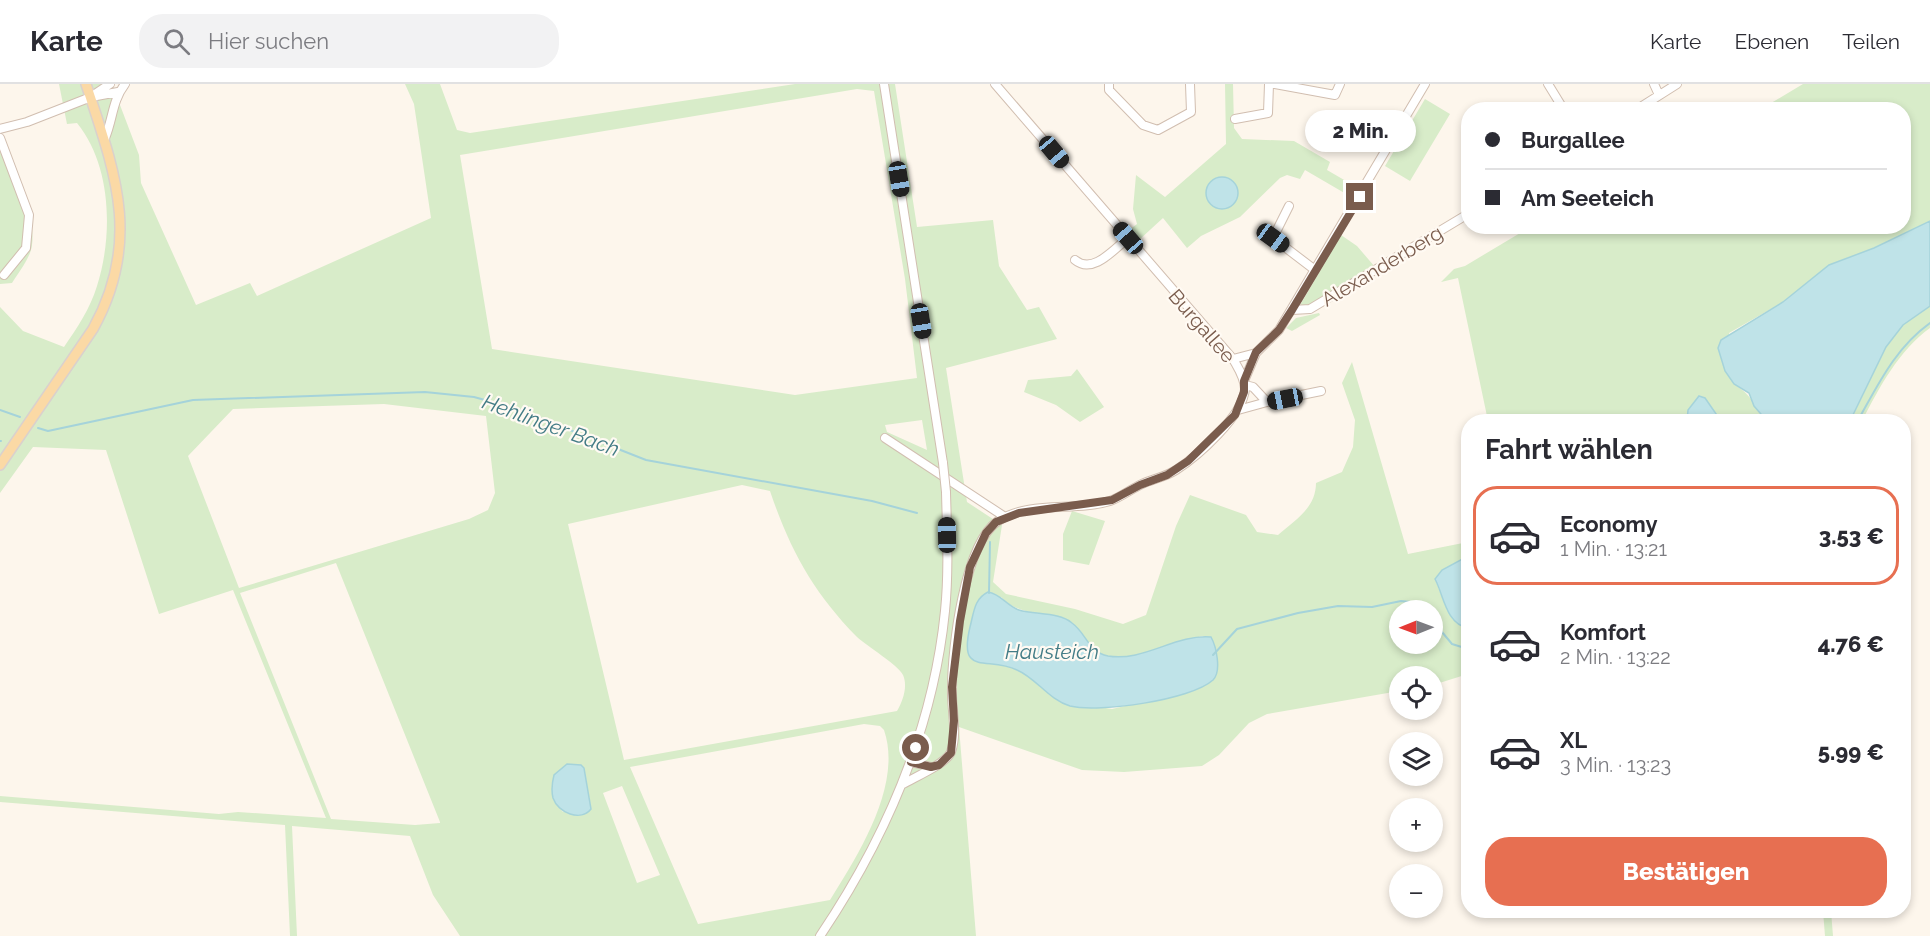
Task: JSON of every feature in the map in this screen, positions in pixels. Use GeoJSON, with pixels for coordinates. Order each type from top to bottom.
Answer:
{"type":"FeatureCollection","features":[{"type":"Feature","properties":{"kind":"main road"},"geometry":{"type":"LineString","coordinates":[[0,465],[93,329],[113,286],[120,249],[121,210],[105,138],[86,84]]}},
{"type":"Feature","properties":{"kind":"street"},"geometry":{"type":"LineString","coordinates":[[91,97],[110,84]]}},
{"type":"Feature","properties":{"kind":"street"},"geometry":{"type":"LineString","coordinates":[[105,138],[118,92],[125,84]]}},
{"type":"Feature","properties":{"kind":"street"},"geometry":{"type":"LineString","coordinates":[[820,936],[867,862],[903,784],[927,706],[945,611],[947,557],[943,463],[884,84]]}},
{"type":"Feature","properties":{"kind":"street","name":"Burgallee"},"geometry":{"type":"LineString","coordinates":[[995,84],[1233,359],[1244,383],[1238,410],[1188,461],[1167,475],[1109,501],[1071,504],[1005,517]]}},
{"type":"Feature","properties":{"kind":"street"},"geometry":{"type":"LineString","coordinates":[[1109,84],[1109,90],[1143,124],[1158,130],[1191,112],[1190,84]]}},
{"type":"Feature","properties":{"kind":"street"},"geometry":{"type":"LineString","coordinates":[[1235,119],[1268,113],[1269,84]]}},
{"type":"Feature","properties":{"kind":"street"},"geometry":{"type":"LineString","coordinates":[[1275,84],[1335,94],[1340,84]]}},
{"type":"Feature","properties":{"kind":"street"},"geometry":{"type":"LineString","coordinates":[[1266,402],[1253,387],[1244,383],[1256,352],[1279,330],[1292,310],[1425,84]]}},
{"type":"Feature","properties":{"kind":"street"},"geometry":{"type":"LineString","coordinates":[[1548,84],[1559,102]]}},
{"type":"Feature","properties":{"kind":"street"},"geometry":{"type":"LineString","coordinates":[[1654,84],[1659,95]]}},
{"type":"Feature","properties":{"kind":"street"},"geometry":{"type":"LineString","coordinates":[[1648,102],[1677,84]]}},
{"type":"Feature","properties":{"kind":"street"},"geometry":{"type":"LineString","coordinates":[[0,129],[27,122],[91,97],[118,92]]}},
{"type":"Feature","properties":{"kind":"street"},"geometry":{"type":"LineString","coordinates":[[0,138],[29,215],[26,248],[4,275]]}},
{"type":"Feature","properties":{"kind":"street"},"geometry":{"type":"LineString","coordinates":[[1289,206],[1273,238],[1315,270]]}},
{"type":"Feature","properties":{"kind":"street","name":"Alexanderberg"},"geometry":{"type":"LineString","coordinates":[[1292,310],[1310,309],[1461,218]]}},
{"type":"Feature","properties":{"kind":"street"},"geometry":{"type":"LineString","coordinates":[[1076,260],[1082,264],[1092,265],[1128,238]]}},
{"type":"Feature","properties":{"kind":"street"},"geometry":{"type":"LineString","coordinates":[[1233,359],[1256,352]]}},
{"type":"Feature","properties":{"kind":"street"},"geometry":{"type":"LineString","coordinates":[[1238,410],[1266,402],[1321,392]]}},
{"type":"Feature","properties":{"kind":"street"},"geometry":{"type":"LineString","coordinates":[[885,438],[1005,517],[986,533],[970,567],[953,671],[951,753],[939,765],[931,767],[903,784]]}},
{"type":"Feature","properties":{"kind":"street"},"geometry":{"type":"LineString","coordinates":[[911,762],[931,767]]}},
{"type":"Feature","properties":{"kind":"green space"},"geometry":{"type":"Polygon","coordinates":[[[59,84],[112,84],[139,155],[141,183],[196,305],[250,283],[257,296],[431,218],[414,104],[405,84],[440,84],[457,130],[470,133],[795,84],[895,84],[917,227],[993,220],[999,266],[1027,310],[1039,307],[1057,339],[946,368],[967,502],[1002,525],[993,582],[1006,594],[1075,609],[1123,624],[1146,615],[1176,526],[1190,495],[1246,515],[1257,532],[1278,535],[1303,513],[1312,500],[1316,483],[1342,472],[1353,447],[1355,420],[1342,383],[1352,362],[1408,554],[1461,543],[1461,561],[1435,579],[1447,610],[1461,622],[1461,676],[1443,682],[1443,666],[1389,666],[1389,693],[1267,714],[1249,723],[1219,755],[1202,766],[1124,772],[1082,770],[959,727],[976,936],[460,936],[433,895],[410,836],[292,826],[297,936],[290,936],[285,825],[0,802],[0,796],[219,814],[238,812],[326,818],[233,590],[159,614],[106,450],[33,447],[0,493],[0,307],[23,331],[64,347],[91,303],[102,266],[107,224],[103,180],[89,140],[77,123],[67,124],[59,84]],[[857,89],[460,155],[492,349],[795,395],[917,378],[905,279],[874,91],[857,89]],[[384,404],[233,409],[188,456],[239,588],[469,519],[488,510],[495,493],[486,416],[384,404]],[[922,420],[885,425],[887,432],[927,450],[922,420]],[[742,485],[568,524],[624,760],[897,711],[904,693],[903,675],[895,666],[857,637],[815,587],[786,532],[770,491],[742,485]],[[336,563],[240,593],[331,819],[415,825],[440,823],[336,563]],[[1001,597],[1000,663],[1026,674],[1060,701],[1112,709],[1185,692],[1212,680],[1218,668],[1213,647],[1203,636],[1135,656],[1108,656],[1096,652],[1075,625],[1065,619],[1023,610],[1001,597]],[[864,724],[630,767],[698,924],[830,900],[875,819],[888,773],[888,751],[884,730],[880,726],[864,724]],[[567,764],[554,801],[563,812],[591,808],[584,768],[581,765],[567,764]],[[622,786],[603,793],[637,883],[660,875],[622,786]]]}},
{"type":"Feature","properties":{"kind":"green space"},"geometry":{"type":"Polygon","coordinates":[[[1225,84],[1233,84],[1234,128],[1242,139],[1294,141],[1330,162],[1327,170],[1358,188],[1353,198],[1305,170],[1300,179],[1287,175],[1280,178],[1240,217],[1201,236],[1187,248],[1163,218],[1139,240],[1129,230],[1137,224],[1133,209],[1136,175],[1165,197],[1226,144],[1225,84]]]}},
{"type":"Feature","properties":{"kind":"green space"},"geometry":{"type":"Polygon","coordinates":[[[1803,84],[1930,84],[1930,221],[1911,230],[1911,102],[1773,102],[1803,84]]]}},
{"type":"Feature","properties":{"kind":"green space"},"geometry":{"type":"Polygon","coordinates":[[[1425,99],[1450,114],[1410,181],[1385,166],[1425,99]]]}},
{"type":"Feature","properties":{"kind":"green space"},"geometry":{"type":"Polygon","coordinates":[[[0,152],[13,172],[24,196],[31,221],[32,245],[27,260],[12,283],[0,284],[0,152]]]}},
{"type":"Feature","properties":{"kind":"green space"},"geometry":{"type":"Polygon","coordinates":[[[1518,234],[1903,234],[1829,265],[1783,302],[1729,333],[1734,384],[1749,397],[1762,414],[1716,414],[1705,398],[1699,396],[1688,410],[1688,414],[1487,414],[1458,278],[1441,282],[1454,269],[1465,266],[1518,234]]]}},
{"type":"Feature","properties":{"kind":"green space"},"geometry":{"type":"Polygon","coordinates":[[[1341,235],[1357,246],[1375,267],[1306,308],[1300,305],[1341,235]]]}},
{"type":"Feature","properties":{"kind":"green space"},"geometry":{"type":"Polygon","coordinates":[[[1930,306],[1930,328],[1899,358],[1866,414],[1854,414],[1886,347],[1903,325],[1930,306]]]}},
{"type":"Feature","properties":{"kind":"green space"},"geometry":{"type":"Polygon","coordinates":[[[1319,313],[1320,315],[1292,331],[1286,328],[1296,318],[1319,313]]]}},
{"type":"Feature","properties":{"kind":"green space"},"geometry":{"type":"Polygon","coordinates":[[[1077,369],[1104,407],[1080,422],[1056,405],[1024,392],[1028,380],[1071,376],[1077,369]]]}},
{"type":"Feature","properties":{"kind":"green space"},"geometry":{"type":"Polygon","coordinates":[[[1072,511],[1105,521],[1089,565],[1063,560],[1063,534],[1072,511]]]}},
{"type":"Feature","properties":{"kind":"green space"},"geometry":{"type":"Polygon","coordinates":[[[1824,918],[1832,918],[1833,936],[1825,936],[1824,918]]]}},
{"type":"Feature","properties":{"kind":"water"},"geometry":{"type":"Polygon","coordinates":[[[1222,177],[1233,182],[1238,193],[1233,204],[1222,209],[1211,204],[1206,193],[1211,182],[1222,177]]]}},
{"type":"Feature","properties":{"kind":"water"},"geometry":{"type":"Polygon","coordinates":[[[1930,221],[1930,306],[1903,325],[1886,347],[1853,414],[1761,414],[1754,406],[1749,393],[1734,384],[1725,371],[1718,348],[1721,340],[1783,302],[1829,265],[1903,234],[1911,234],[1911,230],[1930,221]]]}},
{"type":"Feature","properties":{"kind":"water"},"geometry":{"type":"Polygon","coordinates":[[[1699,396],[1705,398],[1716,414],[1688,414],[1688,410],[1699,396]]]}},
{"type":"Feature","properties":{"kind":"water"},"geometry":{"type":"Polygon","coordinates":[[[1461,560],[1461,625],[1450,615],[1435,579],[1442,570],[1461,560]]]}},
{"type":"Feature","properties":{"kind":"water","name":"Hausteich"},"geometry":{"type":"Polygon","coordinates":[[[988,592],[997,595],[1019,610],[1067,619],[1077,627],[1096,651],[1108,656],[1134,655],[1185,640],[1211,637],[1217,659],[1216,676],[1202,687],[1166,699],[1101,708],[1070,706],[1056,699],[1017,670],[972,659],[968,653],[967,643],[975,606],[988,592]]]}},
{"type":"Feature","properties":{"kind":"water"},"geometry":{"type":"Polygon","coordinates":[[[567,764],[581,765],[584,768],[591,809],[582,815],[565,812],[553,798],[554,775],[567,764]]]}},
{"type":"Feature","properties":{"kind":"waterway","name":"Hehlinger Bach"},"geometry":{"type":"LineString","coordinates":[[1861,414],[1897,356],[1930,323]]}},
{"type":"Feature","properties":{"kind":"waterway","name":"Hehlinger Bach"},"geometry":{"type":"LineString","coordinates":[[38,428],[48,431],[193,400],[425,392],[474,397],[514,408],[646,460],[872,501],[917,513]]}},
{"type":"Feature","properties":{"kind":"waterway","name":"Hehlinger Bach"},"geometry":{"type":"LineString","coordinates":[[0,410],[20,417]]}},
{"type":"Feature","properties":{"kind":"waterway","name":"Hehlinger Bach"},"geometry":{"type":"LineString","coordinates":[[989,593],[990,542]]}},
{"type":"Feature","properties":{"kind":"waterway","name":"Hehlinger Bach"},"geometry":{"type":"LineString","coordinates":[[1213,655],[1237,629],[1298,613],[1338,606],[1372,607],[1389,603]]}},
{"type":"Feature","properties":{"kind":"waterway","name":"Hehlinger Bach"},"geometry":{"type":"LineString","coordinates":[[1443,633],[1452,644],[1461,647]]}},
{"type":"Feature","properties":{"kind":"route"},"geometry":{"type":"LineString","coordinates":[[916,748],[911,762],[931,767],[939,765],[951,753],[954,721],[952,687],[960,621],[970,567],[986,533],[996,522],[1019,513],[1112,500],[1155,478],[1167,475],[1188,461],[1235,415],[1244,392],[1244,381],[1256,352],[1279,330],[1360,197]]}}]}
